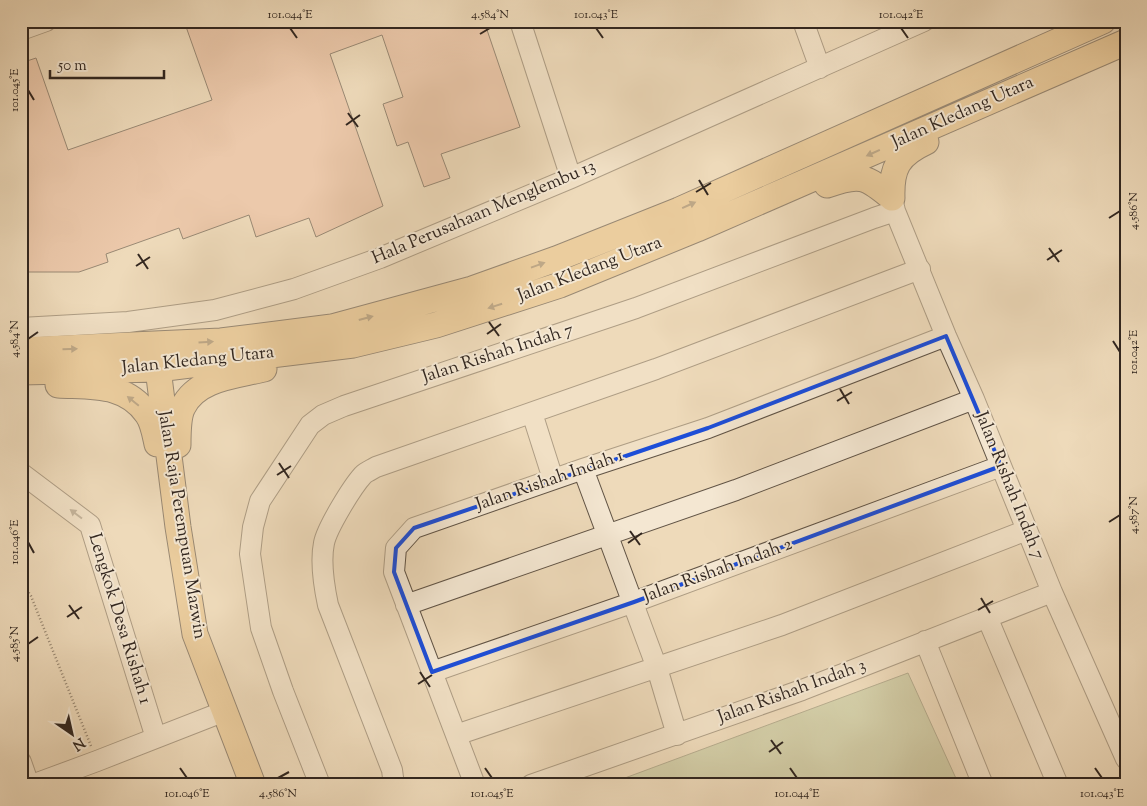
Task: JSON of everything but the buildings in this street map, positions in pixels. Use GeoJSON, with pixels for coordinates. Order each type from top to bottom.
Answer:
{"type":"FeatureCollection","features":[{"type":"Feature","properties":{"kind":"main road","name":"Jalan Kledang Utara"},"geometry":{"type":"LineString","coordinates":[[21,350],[158,357],[220,341],[332,327],[472,289],[556,259],[679,210],[1103,21]]}},
{"type":"Feature","properties":{"kind":"main road","name":"Jalan Kledang Utara"},"geometry":{"type":"LineString","coordinates":[[21,372],[158,357],[353,345],[436,325],[560,285],[697,229],[1122,44]]}},
{"type":"Feature","properties":{"kind":"main road"},"geometry":{"type":"LineString","coordinates":[[894,205],[891,185],[895,166],[906,153],[923,143],[1050,86],[1089,65],[1122,44]]}},
{"type":"Feature","properties":{"kind":"main road"},"geometry":{"type":"LineString","coordinates":[[697,229],[717,227],[763,213],[826,186],[850,178],[867,179],[876,185],[894,205]]}},
{"type":"Feature","properties":{"kind":"main road"},"geometry":{"type":"LineString","coordinates":[[178,526],[178,436],[182,408],[194,392],[212,382],[306,360],[353,345]]}},
{"type":"Feature","properties":{"kind":"main road","name":"Jalan Raja Perempuan Mazwin"},"geometry":{"type":"LineString","coordinates":[[158,357],[178,526],[195,634],[253,785]]}},
{"type":"Feature","properties":{"kind":"main road"},"geometry":{"type":"LineString","coordinates":[[21,382],[113,389],[134,398],[148,415],[157,442],[178,526]]}},
{"type":"Feature","properties":{"kind":"street"},"geometry":{"type":"LineString","coordinates":[[21,30],[46,21]]}},
{"type":"Feature","properties":{"kind":"street"},"geometry":{"type":"LineString","coordinates":[[520,21],[571,178]]}},
{"type":"Feature","properties":{"kind":"street"},"geometry":{"type":"LineString","coordinates":[[804,21],[820,68]]}},
{"type":"Feature","properties":{"kind":"street","name":"Hala Perusahaan Menglembu 13"},"geometry":{"type":"LineString","coordinates":[[21,328],[128,322],[205,311],[294,289],[380,258],[571,178],[924,21]]}},
{"type":"Feature","properties":{"kind":"street","name":"Jalan Rishah Indah 7"},"geometry":{"type":"LineString","coordinates":[[320,785],[283,691],[261,628],[250,554],[253,527],[260,501],[310,425],[323,414],[447,370],[636,308],[865,221],[894,205],[1052,592],[1117,716],[1126,759]]}},
{"type":"Feature","properties":{"kind":"street"},"geometry":{"type":"LineString","coordinates":[[391,783],[392,770],[328,605],[325,592],[323,558],[327,532],[364,474],[376,467],[656,370],[920,269]]}},
{"type":"Feature","properties":{"kind":"street","name":"Jalan Rishah Indah 1"},"geometry":{"type":"LineString","coordinates":[[475,785],[394,572],[396,548],[414,528],[553,479],[708,428],[946,336]]}},
{"type":"Feature","properties":{"kind":"street"},"geometry":{"type":"LineString","coordinates":[[406,605],[736,490],[974,399]]}},
{"type":"Feature","properties":{"kind":"street"},"geometry":{"type":"LineString","coordinates":[[532,412],[553,479]]}},
{"type":"Feature","properties":{"kind":"street","name":"Jalan Rishah Indah 2"},"geometry":{"type":"LineString","coordinates":[[432,672],[634,602],[1002,466]]}},
{"type":"Feature","properties":{"kind":"street"},"geometry":{"type":"LineString","coordinates":[[583,469],[634,602],[657,668],[677,735]]}},
{"type":"Feature","properties":{"kind":"street","name":"Lengkok Desa Rishah 1"},"geometry":{"type":"LineString","coordinates":[[21,473],[90,525],[156,738]]}},
{"type":"Feature","properties":{"kind":"street"},"geometry":{"type":"LineString","coordinates":[[456,735],[782,625],[1027,530]]}},
{"type":"Feature","properties":{"kind":"street","name":"Jalan Rishah Indah 3"},"geometry":{"type":"LineString","coordinates":[[531,785],[802,690],[1052,592]]}},
{"type":"Feature","properties":{"kind":"street"},"geometry":{"type":"LineString","coordinates":[[987,617],[1058,785]]}},
{"type":"Feature","properties":{"kind":"street"},"geometry":{"type":"LineString","coordinates":[[925,641],[982,785]]}},
{"type":"Feature","properties":{"kind":"street"},"geometry":{"type":"LineString","coordinates":[[21,762],[31,785],[225,711]]}},
{"type":"Feature","properties":{"kind":"path"},"geometry":{"type":"LineString","coordinates":[[21,581],[31,596],[97,761]]}},
{"type":"Feature","properties":{"kind":"highlighted area"},"geometry":{"type":"Polygon","coordinates":[[[946,336],[1001,466],[634,602],[432,672],[394,572],[396,548],[414,528],[708,428],[946,336]]]}},
{"type":"Feature","properties":{"kind":"green space"},"geometry":{"type":"Polygon","coordinates":[[[908,673],[959,785],[606,785],[908,673]]]}}]}
